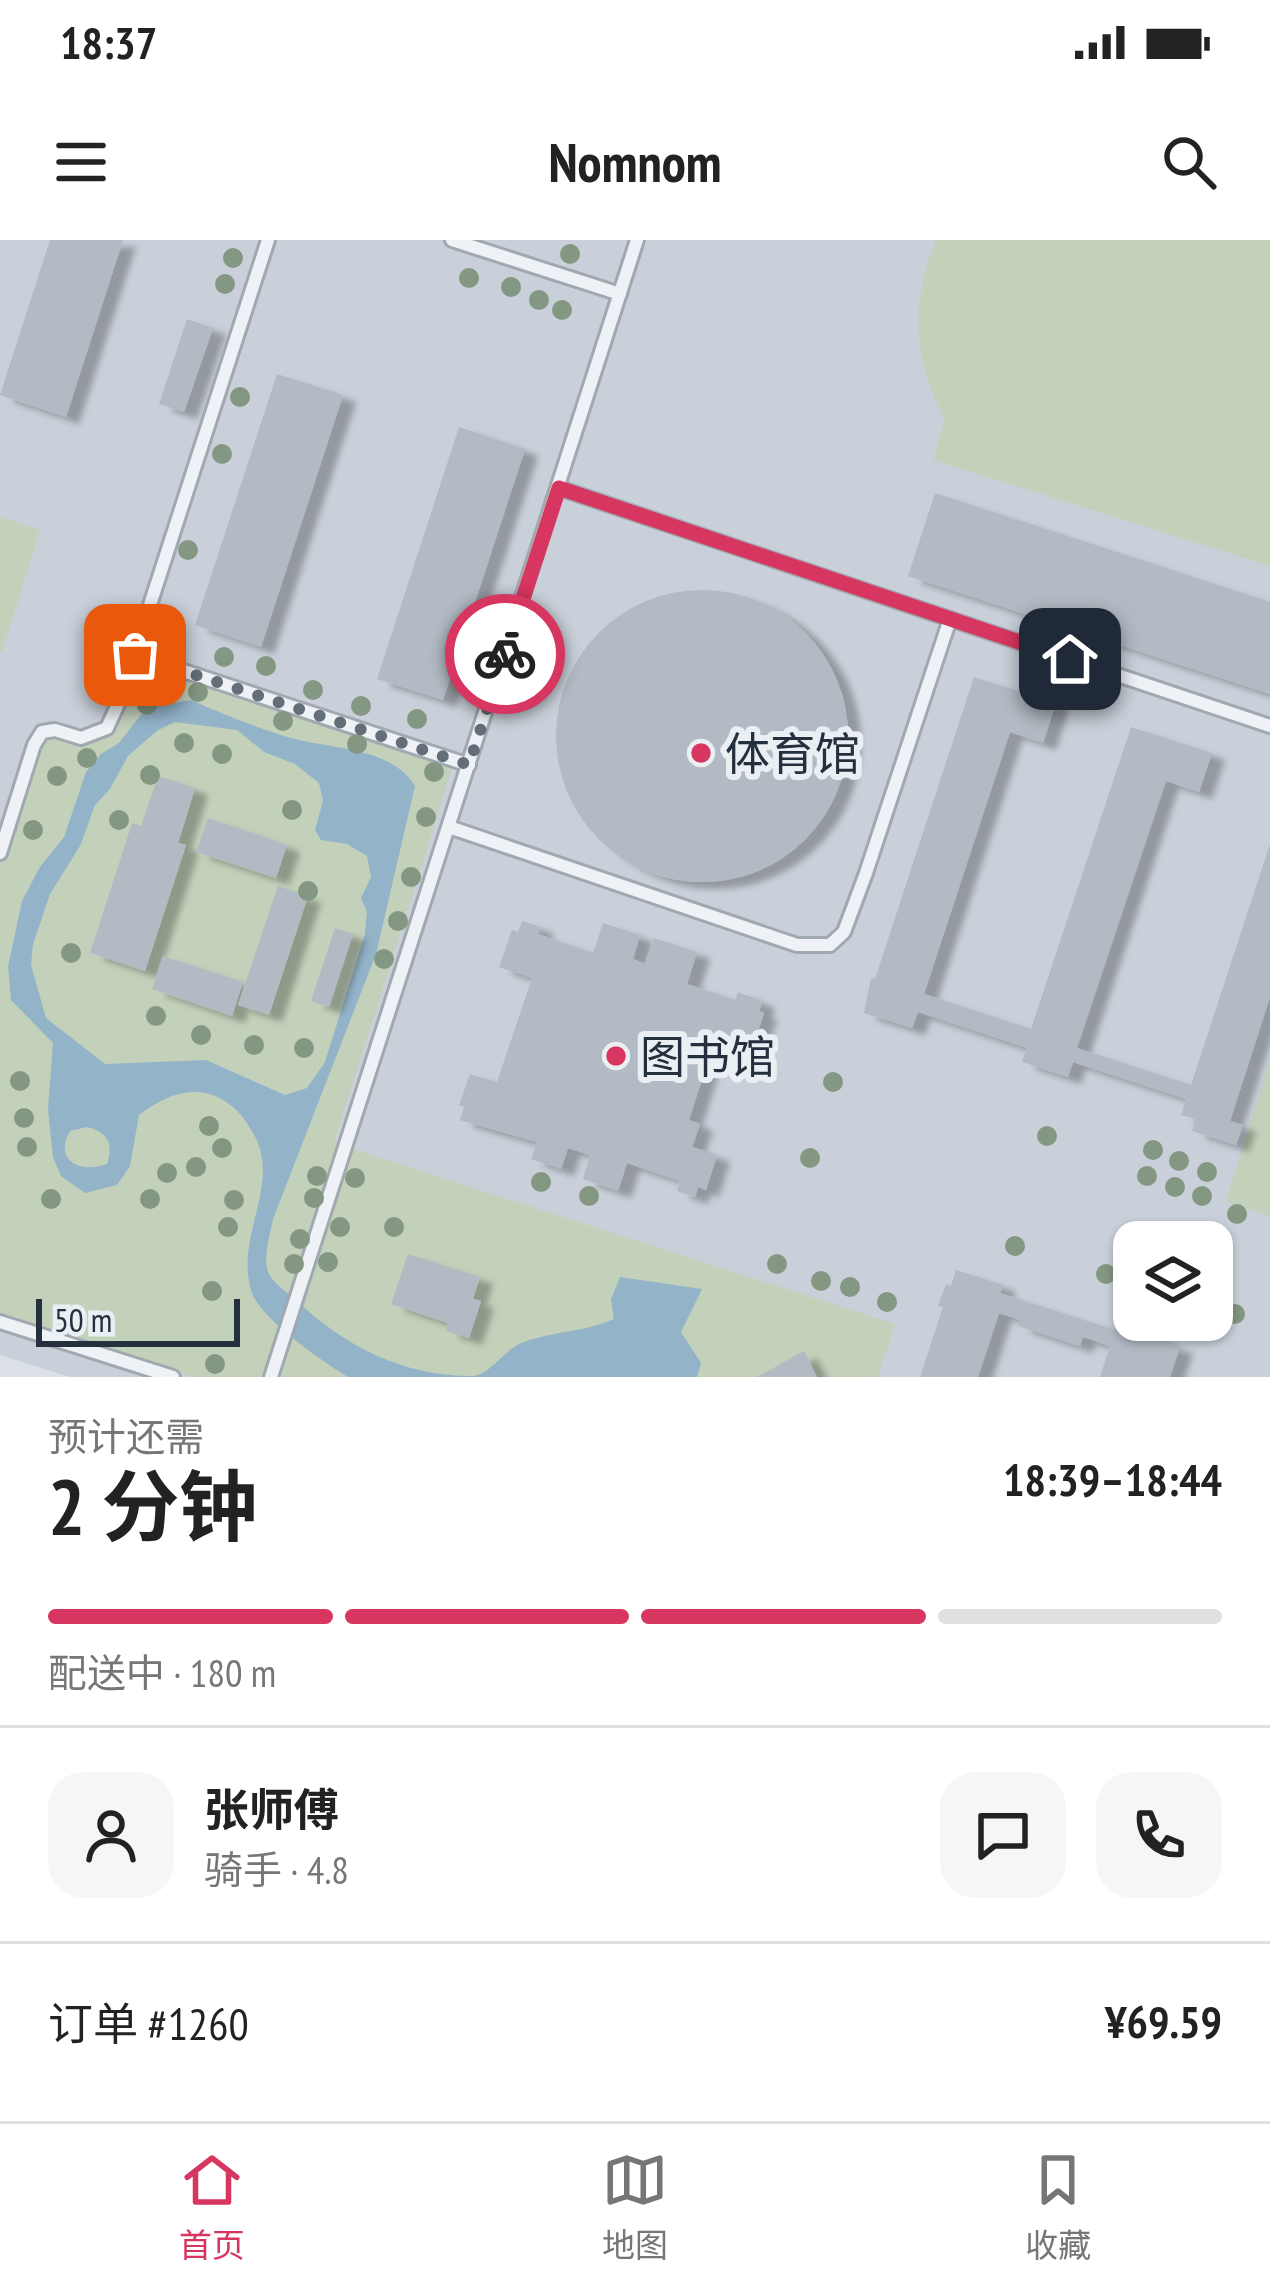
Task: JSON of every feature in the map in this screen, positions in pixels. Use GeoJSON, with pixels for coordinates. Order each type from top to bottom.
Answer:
{"type":"FeatureCollection","features":[{"type":"Feature","properties":{"kind":"lane"},"geometry":{"type":"LineString","coordinates":[[0,853],[42,732],[55,730],[81,738],[107,728],[135,655],[268,240]]}},
{"type":"Feature","properties":{"kind":"lane"},"geometry":{"type":"LineString","coordinates":[[452,240],[620,294]]}},
{"type":"Feature","properties":{"kind":"lane"},"geometry":{"type":"LineString","coordinates":[[271,1377],[637,240]]}},
{"type":"Feature","properties":{"kind":"lane"},"geometry":{"type":"LineString","coordinates":[[559,488],[1270,726]]}},
{"type":"Feature","properties":{"kind":"lane"},"geometry":{"type":"LineString","coordinates":[[449,827],[797,945],[830,945],[844,932],[866,873],[950,619]]}},
{"type":"Feature","properties":{"kind":"lane"},"geometry":{"type":"LineString","coordinates":[[135,655],[469,765]]}},
{"type":"Feature","properties":{"kind":"lane"},"geometry":{"type":"LineString","coordinates":[[0,1322],[173,1377]]}},
{"type":"Feature","properties":{"kind":"shaded area"},"geometry":{"type":"Polygon","coordinates":[[[0,240],[1270,240],[1270,1377],[70,1377],[0,1355],[0,240]]]}},
{"type":"Feature","properties":{"kind":"green space"},"geometry":{"type":"Polygon","coordinates":[[[936,240],[1270,240],[1270,566],[933,460],[945,420],[926,376],[919,309],[936,240]]]}},
{"type":"Feature","properties":{"kind":"green space"},"geometry":{"type":"Polygon","coordinates":[[[0,517],[40,530],[2,652],[0,651],[0,517]]]}},
{"type":"Feature","properties":{"kind":"green space"},"geometry":{"type":"Polygon","coordinates":[[[140,661],[453,766],[334,1143],[895,1324],[878,1377],[194,1377],[0,1315],[0,868],[38,748],[55,737],[83,746],[114,729],[140,661]]]}},
{"type":"Feature","properties":{"kind":"green space"},"geometry":{"type":"Polygon","coordinates":[[[1270,1060],[1270,1216],[1226,1201],[1270,1060]]]}},
{"type":"Feature","properties":{"kind":"water"},"geometry":{"type":"Polygon","coordinates":[[[191,700],[287,737],[374,756],[391,763],[415,786],[376,954],[273,1219],[266,1261],[274,1281],[334,1331],[376,1355],[422,1371],[471,1376],[485,1372],[524,1342],[614,1319],[611,1299],[620,1277],[702,1289],[681,1332],[701,1363],[697,1377],[348,1377],[280,1327],[252,1293],[248,1252],[261,1191],[261,1152],[240,1114],[212,1095],[180,1094],[139,1115],[130,1166],[117,1185],[85,1193],[61,1176],[53,1157],[48,1109],[53,1043],[11,1000],[8,966],[22,901],[40,867],[64,837],[86,772],[101,754],[119,743],[147,707],[191,700]],[[175,722],[128,756],[95,805],[80,846],[50,894],[31,965],[46,1018],[105,1064],[206,1060],[285,1095],[307,1088],[325,1062],[365,934],[367,912],[361,898],[371,877],[367,856],[347,844],[321,840],[315,830],[323,801],[319,783],[295,764],[264,752],[237,730],[175,722]],[[87,1127],[70,1131],[67,1157],[79,1166],[107,1164],[108,1140],[87,1127]]]}},
{"type":"Feature","properties":{"kind":"building"},"geometry":{"type":"Polygon","coordinates":[[[50,240],[123,240],[66,417],[0,395],[50,240]]]}},
{"type":"Feature","properties":{"kind":"building"},"geometry":{"type":"Polygon","coordinates":[[[187,319],[213,328],[184,412],[159,404],[187,319]]]}},
{"type":"Feature","properties":{"kind":"building"},"geometry":{"type":"Polygon","coordinates":[[[277,374],[343,395],[261,647],[195,625],[277,374]]]}},
{"type":"Feature","properties":{"kind":"building"},"geometry":{"type":"Polygon","coordinates":[[[459,427],[525,449],[443,700],[377,679],[459,427]]]}},
{"type":"Feature","properties":{"kind":"building"},"geometry":{"type":"Polygon","coordinates":[[[935,493],[1270,602],[1270,694],[908,576],[935,493]]]}},
{"type":"Feature","properties":{"kind":"building","name":"体育馆"},"geometry":{"type":"Polygon","coordinates":[[[702,590],[758,601],[805,633],[837,680],[848,736],[837,792],[805,839],[758,871],[702,882],[646,871],[599,839],[567,792],[556,736],[567,680],[599,633],[646,601],[702,590]]]}},
{"type":"Feature","properties":{"kind":"building"},"geometry":{"type":"Polygon","coordinates":[[[974,677],[1056,703],[1043,743],[1010,732],[924,994],[1031,1029],[1131,727],[1212,753],[1199,792],[1166,781],[1077,1048],[1191,1085],[1270,844],[1270,997],[1230,1121],[1243,1125],[1236,1145],[1192,1131],[1196,1119],[1181,1115],[1186,1099],[1073,1062],[1068,1077],[1022,1062],[1027,1048],[918,1012],[912,1028],[864,1013],[871,978],[875,979],[974,677]]]}},
{"type":"Feature","properties":{"kind":"building"},"geometry":{"type":"Polygon","coordinates":[[[158,776],[195,788],[178,843],[186,845],[145,971],[90,953],[132,823],[141,826],[158,776]]]}},
{"type":"Feature","properties":{"kind":"building"},"geometry":{"type":"Polygon","coordinates":[[[208,818],[287,845],[276,878],[196,852],[208,818]]]}},
{"type":"Feature","properties":{"kind":"building"},"geometry":{"type":"Polygon","coordinates":[[[278,886],[308,896],[269,1015],[238,1005],[278,886]]]}},
{"type":"Feature","properties":{"kind":"building","name":"图书馆"},"geometry":{"type":"Polygon","coordinates":[[[522,921],[541,927],[538,934],[593,953],[603,923],[640,935],[633,959],[645,964],[654,938],[697,952],[687,984],[735,1000],[738,992],[762,1001],[759,1011],[764,1013],[751,1052],[730,1045],[724,1065],[708,1060],[689,1120],[700,1124],[692,1147],[717,1155],[706,1190],[698,1187],[695,1197],[677,1191],[680,1181],[627,1163],[618,1191],[583,1179],[590,1155],[568,1148],[561,1169],[531,1159],[537,1142],[460,1120],[464,1107],[459,1105],[470,1074],[497,1082],[532,978],[499,967],[512,930],[518,932],[522,921]]]}},
{"type":"Feature","properties":{"kind":"building"},"geometry":{"type":"Polygon","coordinates":[[[335,928],[353,934],[329,1007],[311,1001],[335,928]]]}},
{"type":"Feature","properties":{"kind":"building"},"geometry":{"type":"Polygon","coordinates":[[[163,956],[243,982],[232,1016],[152,989],[163,956]]]}},
{"type":"Feature","properties":{"kind":"building"},"geometry":{"type":"Polygon","coordinates":[[[408,1254],[480,1277],[473,1299],[481,1301],[469,1338],[446,1331],[448,1323],[391,1304],[408,1254]]]}},
{"type":"Feature","properties":{"kind":"building"},"geometry":{"type":"Polygon","coordinates":[[[956,1270],[1003,1285],[1000,1293],[1113,1329],[1113,1341],[1164,1341],[1180,1347],[1170,1377],[1100,1377],[1110,1346],[1083,1337],[1080,1346],[1018,1326],[1020,1320],[999,1313],[978,1377],[920,1377],[943,1307],[938,1306],[946,1284],[951,1286],[956,1270]]]}},
{"type":"Feature","properties":{"kind":"building"},"geometry":{"type":"Polygon","coordinates":[[[804,1351],[817,1377],[757,1377],[804,1351]]]}},
{"type":"Feature","properties":{"kind":"way so far"},"geometry":{"type":"LineString","coordinates":[[135,655],[469,765],[505,654]]}},
{"type":"Feature","properties":{"kind":"place","name":"体育馆"},"geometry":{"type":"Point","coordinates":[701,753]}},
{"type":"Feature","properties":{"kind":"place","name":"图书馆"},"geometry":{"type":"Point","coordinates":[616,1056]}},
{"type":"Feature","properties":{"kind":"route"},"geometry":{"type":"LineString","coordinates":[[505,654],[559,488],[1070,659]]}}]}
